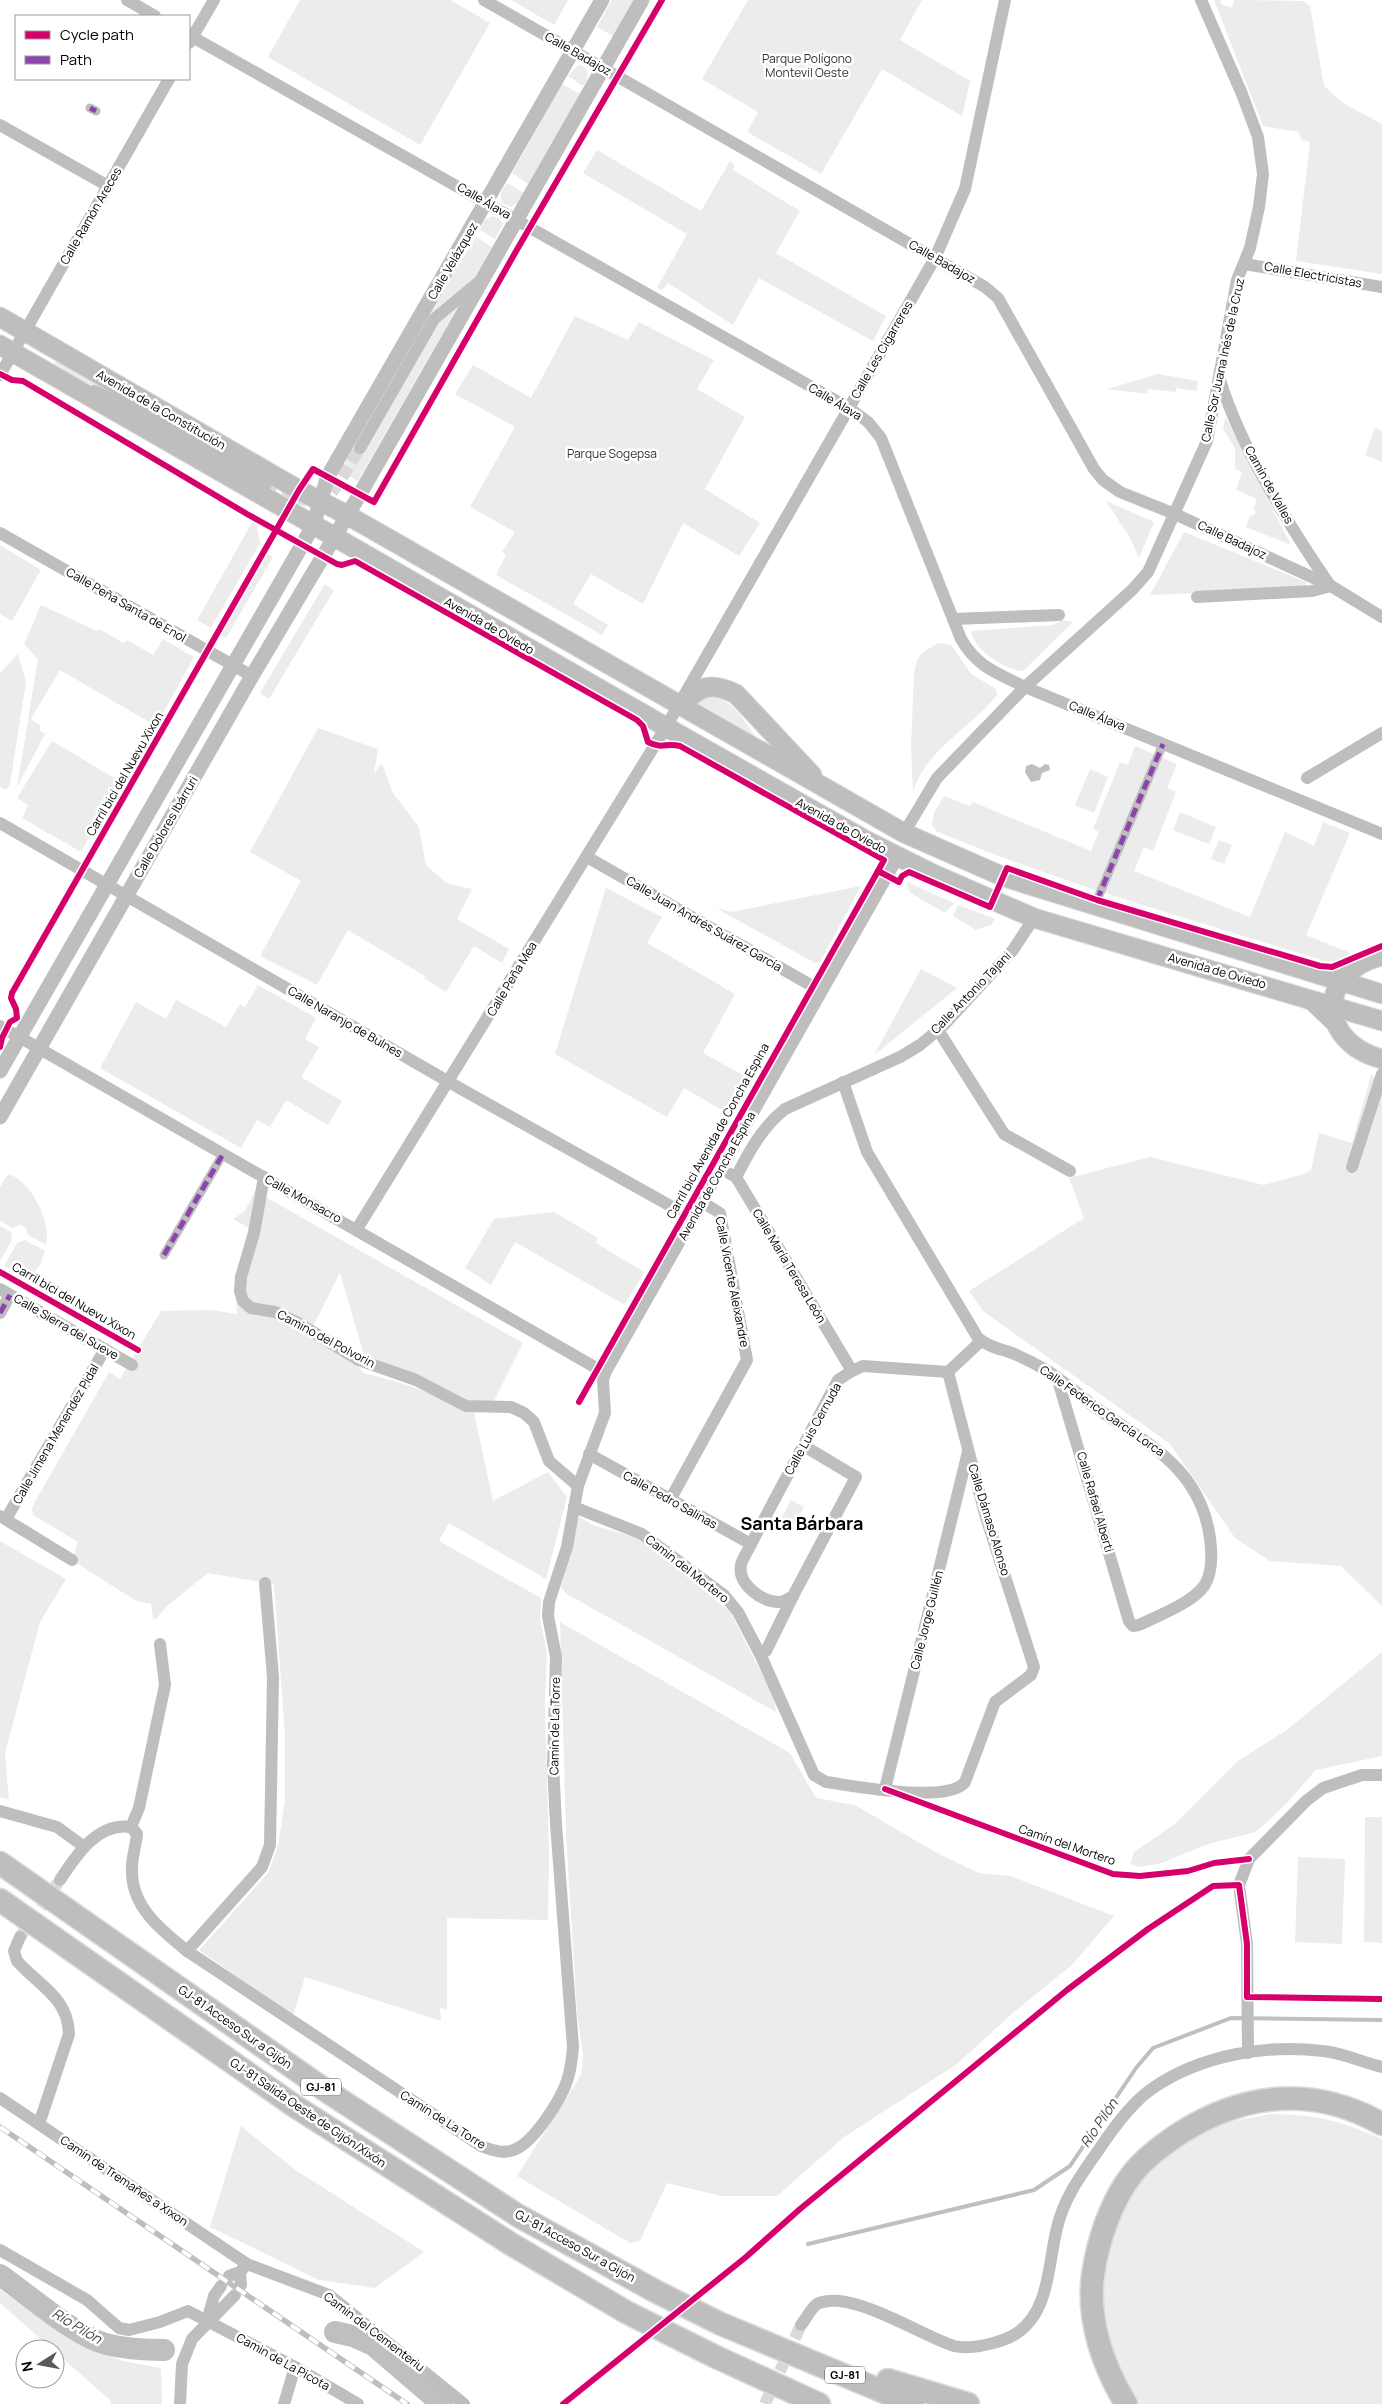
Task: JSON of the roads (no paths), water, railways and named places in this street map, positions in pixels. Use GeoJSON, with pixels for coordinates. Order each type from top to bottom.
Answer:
{"type":"FeatureCollection","features":[{"type":"Feature","properties":{"kind":"highway","name":"GJ-81 Acceso Sur a Gijón"},"geometry":{"type":"LineString","coordinates":[[0,1863],[345,2103],[517,2215],[721,2324],[777,2347]]}},
{"type":"Feature","properties":{"kind":"highway","name":"GJ-81 Salida Oeste de Gijón/Xixón"},"geometry":{"type":"LineString","coordinates":[[0,1900],[296,2107],[510,2244],[626,2312],[727,2361]]}},
{"type":"Feature","properties":{"kind":"highway"},"geometry":{"type":"LineString","coordinates":[[1126,2404],[1111,2378],[1098,2340],[1093,2315],[1093,2276],[1101,2235],[1133,2173],[1166,2143],[1199,2122],[1229,2108],[1273,2099],[1312,2100],[1358,2111],[1382,2124]]}},
{"type":"Feature","properties":{"kind":"highway"},"geometry":{"type":"LineString","coordinates":[[777,2347],[968,2404]]}},
{"type":"Feature","properties":{"kind":"highway","name":"GJ-81"},"geometry":{"type":"LineString","coordinates":[[777,2347],[913,2404]]}},
{"type":"Feature","properties":{"kind":"highway"},"geometry":{"type":"LineString","coordinates":[[727,2361],[802,2404]]}},
{"type":"Feature","properties":{"kind":"highway","name":"GJ-81"},"geometry":{"type":"LineString","coordinates":[[727,2361],[819,2404]]}},
{"type":"Feature","properties":{"kind":"main road","name":"Avenida de la Constitución"},"geometry":{"type":"LineString","coordinates":[[0,317],[321,503]]}},
{"type":"Feature","properties":{"kind":"main road","name":"Avenida de la Constitución"},"geometry":{"type":"LineString","coordinates":[[7,349],[314,526]]}},
{"type":"Feature","properties":{"kind":"main road","name":"Avenida de Oviedo"},"geometry":{"type":"LineString","coordinates":[[321,503],[347,515],[678,706],[904,833],[1004,877],[1382,994]]}},
{"type":"Feature","properties":{"kind":"main road","name":"Avenida de Oviedo"},"geometry":{"type":"LineString","coordinates":[[314,526],[666,727],[898,857],[933,874],[1034,918],[1382,1021]]}},
{"type":"Feature","properties":{"kind":"main road","name":"Avenida de Oviedo"},"geometry":{"type":"LineString","coordinates":[[678,706],[697,690],[707,687],[719,686],[736,694],[827,790]]}},
{"type":"Feature","properties":{"kind":"main road"},"geometry":{"type":"LineString","coordinates":[[1382,956],[1362,963],[1340,981],[1332,1005],[1335,1020],[1342,1036],[1356,1050],[1382,1059]]}},
{"type":"Feature","properties":{"kind":"street"},"geometry":{"type":"LineString","coordinates":[[127,0],[153,15]]}},
{"type":"Feature","properties":{"kind":"street"},"geometry":{"type":"LineString","coordinates":[[190,39],[214,0]]}},
{"type":"Feature","properties":{"kind":"street","name":"Calle Badajoz"},"geometry":{"type":"LineString","coordinates":[[484,0],[986,287],[998,298],[1094,470],[1103,480],[1120,492],[1175,514],[1330,586],[1382,617]]}},
{"type":"Feature","properties":{"kind":"street","name":"Calle Velázquez"},"geometry":{"type":"LineString","coordinates":[[314,526],[328,476],[602,0]]}},
{"type":"Feature","properties":{"kind":"street","name":"Calle Velázquez"},"geometry":{"type":"LineString","coordinates":[[334,538],[642,0]]}},
{"type":"Feature","properties":{"kind":"street","name":"Calle Les Cigarreres"},"geometry":{"type":"LineString","coordinates":[[666,727],[935,258],[965,189],[1005,0]]}},
{"type":"Feature","properties":{"kind":"street","name":"Calle Sor Juana Inés de la Cruz"},"geometry":{"type":"LineString","coordinates":[[1025,687],[1148,572],[1207,441],[1237,280],[1244,264],[1259,208],[1262,182],[1258,137],[1242,94],[1201,0]]}},
{"type":"Feature","properties":{"kind":"street","name":"Calle Álava"},"geometry":{"type":"LineString","coordinates":[[190,39],[487,202],[849,408],[868,422],[881,438],[961,639],[975,660],[986,668],[1025,687],[1382,834]]}},
{"type":"Feature","properties":{"kind":"street","name":"Calle Ramón Areces"},"geometry":{"type":"LineString","coordinates":[[7,349],[25,331],[168,80]]}},
{"type":"Feature","properties":{"kind":"street"},"geometry":{"type":"LineString","coordinates":[[0,125],[108,186]]}},
{"type":"Feature","properties":{"kind":"street","name":"Calle Electricistas"},"geometry":{"type":"LineString","coordinates":[[1244,264],[1382,287]]}},
{"type":"Feature","properties":{"kind":"street","name":"Calle Velázquez"},"geometry":{"type":"LineString","coordinates":[[360,448],[434,319],[482,280]]}},
{"type":"Feature","properties":{"kind":"street"},"geometry":{"type":"LineString","coordinates":[[0,376],[7,349]]}},
{"type":"Feature","properties":{"kind":"street","name":"Camín de Valles"},"geometry":{"type":"LineString","coordinates":[[1219,378],[1229,412],[1248,450],[1306,550],[1330,586]]}},
{"type":"Feature","properties":{"kind":"street","name":"Avenida de la Constitución"},"geometry":{"type":"LineString","coordinates":[[74,386],[102,393],[145,414],[266,484]]}},
{"type":"Feature","properties":{"kind":"street","name":"Calle Dolores Ibárruri"},"geometry":{"type":"LineString","coordinates":[[0,1071],[314,526]]}},
{"type":"Feature","properties":{"kind":"street","name":"Calle Peña Santa de Enol"},"geometry":{"type":"LineString","coordinates":[[0,533],[252,676]]}},
{"type":"Feature","properties":{"kind":"street","name":"Calle Dolores Ibárruri"},"geometry":{"type":"LineString","coordinates":[[0,1117],[252,676],[334,538]]}},
{"type":"Feature","properties":{"kind":"street"},"geometry":{"type":"LineString","coordinates":[[1197,597],[1312,591],[1330,586]]}},
{"type":"Feature","properties":{"kind":"street"},"geometry":{"type":"LineString","coordinates":[[953,618],[1059,616]]}},
{"type":"Feature","properties":{"kind":"street"},"geometry":{"type":"LineString","coordinates":[[904,833],[937,778],[1025,687]]}},
{"type":"Feature","properties":{"kind":"street","name":"Calle Peña Mea"},"geometry":{"type":"LineString","coordinates":[[358,1229],[666,727]]}},
{"type":"Feature","properties":{"kind":"street"},"geometry":{"type":"LineString","coordinates":[[1306,778],[1382,733]]}},
{"type":"Feature","properties":{"kind":"street"},"geometry":{"type":"LineString","coordinates":[[1097,900],[1163,744]]}},
{"type":"Feature","properties":{"kind":"street","name":"Calle Naranjo de Bulnes"},"geometry":{"type":"LineString","coordinates":[[0,823],[449,1082],[692,1218]]}},
{"type":"Feature","properties":{"kind":"street","name":"Avenida de Concha Espina"},"geometry":{"type":"LineString","coordinates":[[574,1507],[578,1486],[605,1413],[603,1381],[606,1373],[821,990],[898,857]]}},
{"type":"Feature","properties":{"kind":"street","name":"Calle Juan Andrés Suárez García"},"geometry":{"type":"LineString","coordinates":[[587,858],[821,990]]}},
{"type":"Feature","properties":{"kind":"street","name":"Calle Antonio Tajani"},"geometry":{"type":"LineString","coordinates":[[736,1177],[761,1134],[774,1118],[785,1109],[900,1056],[938,1030],[1012,950],[1034,918]]}},
{"type":"Feature","properties":{"kind":"street"},"geometry":{"type":"LineString","coordinates":[[1298,995],[1314,1007],[1342,1036]]}},
{"type":"Feature","properties":{"kind":"street","name":"Calle Monsacro"},"geometry":{"type":"LineString","coordinates":[[0,1026],[358,1229],[606,1373]]}},
{"type":"Feature","properties":{"kind":"street"},"geometry":{"type":"LineString","coordinates":[[938,1030],[1004,1134],[1070,1172]]}},
{"type":"Feature","properties":{"kind":"street"},"geometry":{"type":"LineString","coordinates":[[1352,1167],[1382,1074]]}},
{"type":"Feature","properties":{"kind":"street"},"geometry":{"type":"LineString","coordinates":[[843,1082],[867,1152],[981,1341],[948,1372]]}},
{"type":"Feature","properties":{"kind":"street"},"geometry":{"type":"LineString","coordinates":[[164,1255],[223,1154]]}},
{"type":"Feature","properties":{"kind":"street"},"geometry":{"type":"LineString","coordinates":[[720,1169],[736,1177]]}},
{"type":"Feature","properties":{"kind":"street","name":"Camino del Polvorin"},"geometry":{"type":"LineString","coordinates":[[264,1177],[254,1233],[241,1276],[240,1291],[242,1301],[251,1308],[275,1312],[298,1323],[359,1360],[416,1380],[466,1406],[511,1407],[524,1413],[534,1422],[549,1460],[578,1486]]}},
{"type":"Feature","properties":{"kind":"street","name":"Calle María Teresa León"},"geometry":{"type":"LineString","coordinates":[[736,1177],[852,1371]]}},
{"type":"Feature","properties":{"kind":"street","name":"Calle Vicente Aleixandre"},"geometry":{"type":"LineString","coordinates":[[670,1500],[747,1360],[720,1213],[702,1202]]}},
{"type":"Feature","properties":{"kind":"street"},"geometry":{"type":"LineString","coordinates":[[0,1313],[5,1292]]}},
{"type":"Feature","properties":{"kind":"street","name":"Calle Sierra del Sueve"},"geometry":{"type":"LineString","coordinates":[[5,1292],[132,1365]]}},
{"type":"Feature","properties":{"kind":"street","name":"Calle Federico García Lorca"},"geometry":{"type":"LineString","coordinates":[[981,1341],[1034,1363],[1057,1377],[1094,1406],[1166,1455],[1180,1471],[1198,1499],[1208,1526],[1211,1559],[1203,1587],[1191,1598],[1139,1625],[1133,1626]]}},
{"type":"Feature","properties":{"kind":"street","name":"Calle Jimena Menendez Pidal"},"geometry":{"type":"LineString","coordinates":[[3,1517],[105,1349]]}},
{"type":"Feature","properties":{"kind":"street","name":"Calle Luis Cernuda"},"geometry":{"type":"LineString","coordinates":[[793,1596],[781,1602],[770,1601],[747,1587],[742,1579],[741,1565],[838,1380],[864,1366],[948,1372]]}},
{"type":"Feature","properties":{"kind":"street","name":"Calle Dámaso Alonso"},"geometry":{"type":"LineString","coordinates":[[885,1789],[936,1793],[961,1787],[966,1782],[996,1702],[1031,1675],[1034,1667],[985,1514],[948,1372]]}},
{"type":"Feature","properties":{"kind":"street","name":"Calle Rafael Alberti"},"geometry":{"type":"LineString","coordinates":[[1057,1377],[1129,1622],[1133,1626]]}},
{"type":"Feature","properties":{"kind":"street"},"geometry":{"type":"LineString","coordinates":[[766,1651],[856,1477],[804,1446]]}},
{"type":"Feature","properties":{"kind":"street","name":"Calle Jorge Guillén"},"geometry":{"type":"LineString","coordinates":[[885,1789],[968,1450]]}},
{"type":"Feature","properties":{"kind":"street","name":"Calle Pedro Salinas"},"geometry":{"type":"LineString","coordinates":[[589,1454],[751,1544]]}},
{"type":"Feature","properties":{"kind":"street","name":"Camín del Mortero"},"geometry":{"type":"LineString","coordinates":[[574,1507],[642,1534],[724,1595],[738,1612],[761,1656],[814,1775],[818,1779],[826,1782],[885,1789]]}},
{"type":"Feature","properties":{"kind":"street","name":"Camín de La Torre"},"geometry":{"type":"LineString","coordinates":[[131,1826],[137,1834],[132,1870],[134,1890],[144,1912],[187,1951],[481,2146],[497,2152],[515,2150],[532,2136],[552,2110],[566,2083],[572,2065],[573,2046],[555,1814],[553,1764],[556,1657],[548,1616],[549,1602],[567,1547],[574,1507]]}},
{"type":"Feature","properties":{"kind":"street"},"geometry":{"type":"LineString","coordinates":[[3,1517],[72,1560]]}},
{"type":"Feature","properties":{"kind":"street"},"geometry":{"type":"LineString","coordinates":[[187,1951],[262,1867],[270,1845],[273,1677],[265,1583]]}},
{"type":"Feature","properties":{"kind":"street"},"geometry":{"type":"LineString","coordinates":[[60,1880],[83,1846],[112,1829],[131,1826],[139,1808],[165,1685],[160,1644]]}},
{"type":"Feature","properties":{"kind":"street"},"geometry":{"type":"LineString","coordinates":[[1248,2052],[1247,1944],[1239,1885],[1249,1859],[1306,1801],[1323,1788],[1362,1775],[1382,1775]]}},
{"type":"Feature","properties":{"kind":"street"},"geometry":{"type":"LineString","coordinates":[[0,1811],[57,1827],[83,1846]]}},
{"type":"Feature","properties":{"kind":"street"},"geometry":{"type":"LineString","coordinates":[[20,1937],[14,1951],[17,1961],[61,2005],[69,2018],[70,2034],[39,2124]]}},
{"type":"Feature","properties":{"kind":"street"},"geometry":{"type":"LineString","coordinates":[[801,2325],[816,2305],[832,2300],[884,2314],[955,2346],[982,2346],[1016,2334],[1033,2317],[1048,2279],[1057,2228],[1068,2194],[1107,2137],[1135,2104],[1152,2088],[1172,2077],[1221,2057],[1248,2052],[1296,2049],[1324,2051],[1382,2067]]}},
{"type":"Feature","properties":{"kind":"street","name":"Camín de Tremañes a Xixon"},"geometry":{"type":"LineString","coordinates":[[0,2098],[39,2124],[234,2275]]}},
{"type":"Feature","properties":{"kind":"street","name":"Camin de La Picota"},"geometry":{"type":"LineString","coordinates":[[0,2250],[88,2300],[118,2328],[129,2330],[160,2322],[188,2311],[294,2367],[358,2404]]}},
{"type":"Feature","properties":{"kind":"street"},"geometry":{"type":"LineString","coordinates":[[180,2404],[182,2364],[192,2339],[238,2290],[234,2275]]}},
{"type":"Feature","properties":{"kind":"street"},"geometry":{"type":"LineString","coordinates":[[207,2321],[214,2296],[234,2275]]}},
{"type":"Feature","properties":{"kind":"street","name":"Camín del Cementeriu"},"geometry":{"type":"LineString","coordinates":[[234,2275],[329,2295],[464,2404]]}},
{"type":"Feature","properties":{"kind":"street"},"geometry":{"type":"LineString","coordinates":[[284,2404],[294,2367]]}},
{"type":"Feature","properties":{"kind":"waterway","name":"Río Pilón"},"geometry":{"type":"LineString","coordinates":[[808,2244],[1034,2190],[1070,2166],[1136,2068],[1153,2048],[1231,2018],[1382,2020]]}},
{"type":"Feature","properties":{"kind":"waterway","name":"Río Pilón"},"geometry":{"type":"LineString","coordinates":[[0,2275],[51,2314],[93,2339],[120,2347],[164,2350]]}},
{"type":"Feature","properties":{"kind":"waterway","name":"Río Pilón"},"geometry":{"type":"LineString","coordinates":[[335,2332],[353,2336],[373,2345],[442,2404]]}},
{"type":"Feature","properties":{"kind":"tunnel"},"geometry":{"type":"LineString","coordinates":[[266,484],[303,499],[315,501],[324,499],[332,492],[360,448]]}},
{"type":"Feature","properties":{"kind":"tunnel"},"geometry":{"type":"LineString","coordinates":[[20,1937],[60,1880]]}},
{"type":"Feature","properties":{"kind":"tunnel"},"geometry":{"type":"LineString","coordinates":[[765,2404],[801,2325]]}},
{"type":"Feature","properties":{"kind":"railway"},"geometry":{"type":"LineString","coordinates":[[0,2127],[407,2404]]}},
{"type":"Feature","properties":{"kind":"district","name":"Santa Bárbara"},"geometry":{"type":"Point","coordinates":[802,1524]}},
{"type":"Feature","properties":{"kind":"park label","name":"Parque Polígono Montevil Oeste"},"geometry":{"type":"Point","coordinates":[807,66]}},
{"type":"Feature","properties":{"kind":"park label","name":"Parque Sogepsa"},"geometry":{"type":"Point","coordinates":[612,454]}}]}
